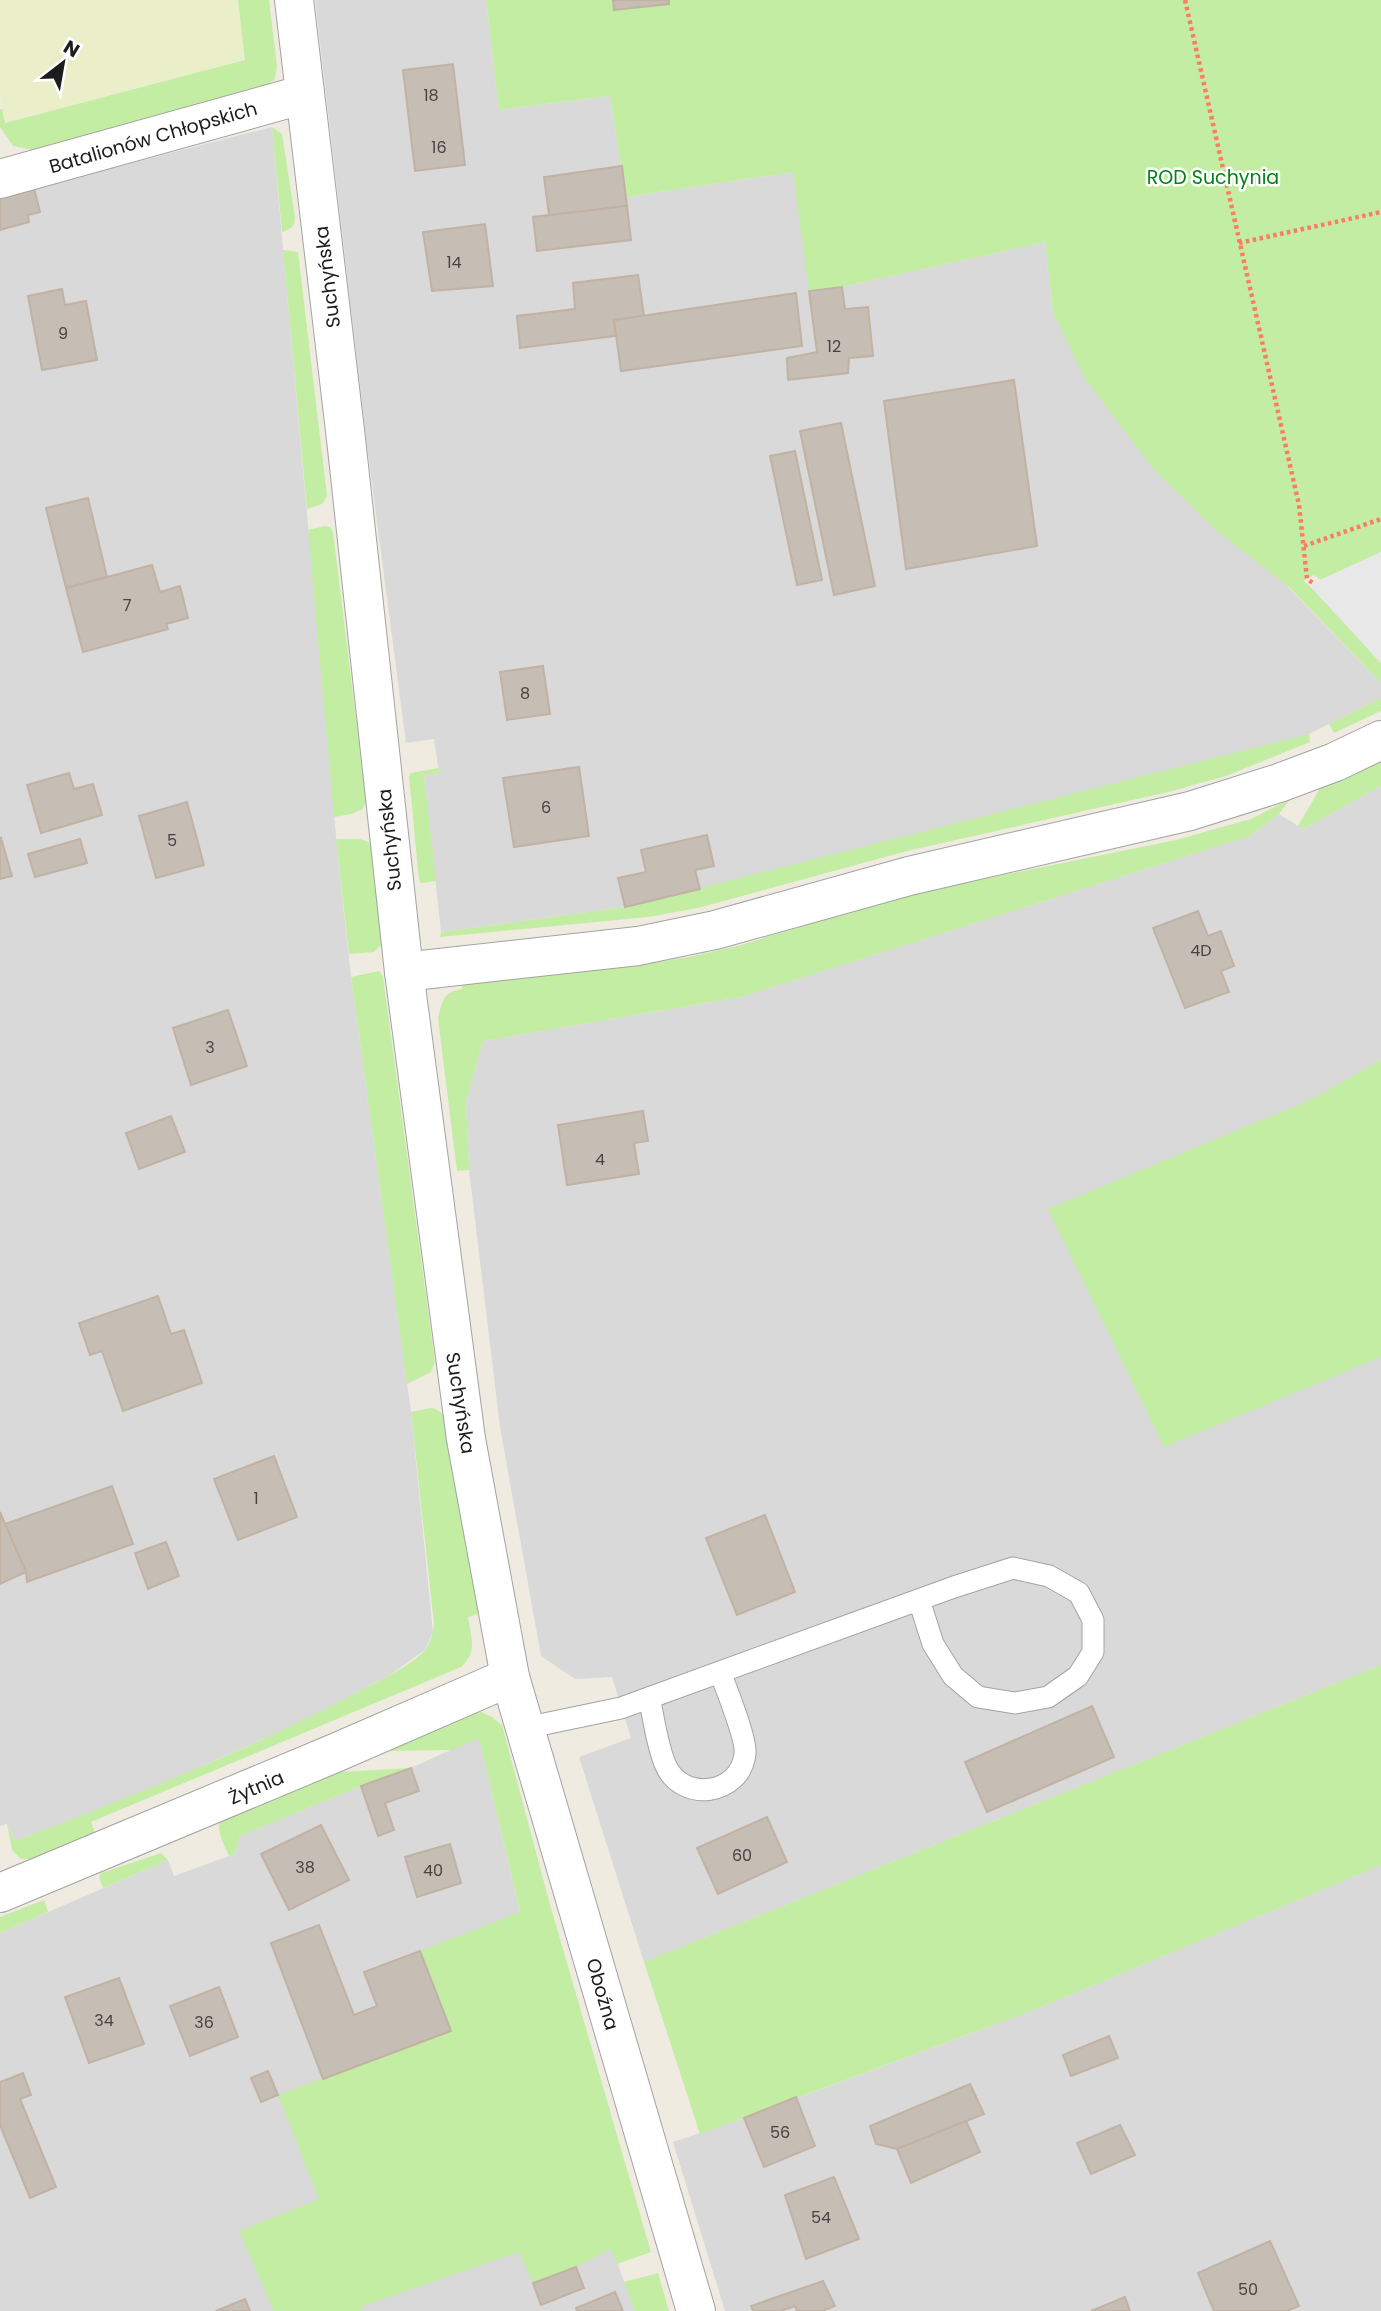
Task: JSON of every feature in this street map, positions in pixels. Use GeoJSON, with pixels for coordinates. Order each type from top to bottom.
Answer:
{"type":"FeatureCollection","features":[{"type":"Feature","properties":{"kind":"street","name":"Suchyńska"},"geometry":{"type":"LineString","coordinates":[[294,0],[404,972],[453,1353],[510,1677]]}},
{"type":"Feature","properties":{"kind":"street","name":"Batalionów Chłopskich"},"geometry":{"type":"LineString","coordinates":[[0,179],[305,94]]}},
{"type":"Feature","properties":{"kind":"street"},"geometry":{"type":"LineString","coordinates":[[404,972],[638,946],[704,932],[909,876],[1190,811],[1279,783],[1335,762],[1381,740]]}},
{"type":"Feature","properties":{"kind":"street","name":"Oboźna"},"geometry":{"type":"LineString","coordinates":[[510,1677],[696,2311]]}},
{"type":"Feature","properties":{"kind":"street","name":"Żytnia"},"geometry":{"type":"LineString","coordinates":[[0,1893],[510,1677]]}},
{"type":"Feature","properties":{"kind":"lane"},"geometry":{"type":"LineString","coordinates":[[525,1728],[621,1708],[919,1600],[1013,1568],[1049,1576],[1079,1593],[1093,1620],[1093,1652],[1078,1676],[1048,1697],[1016,1703],[978,1697],[953,1676],[933,1644],[919,1600]]}},
{"type":"Feature","properties":{"kind":"lane"},"geometry":{"type":"LineString","coordinates":[[649,1698],[666,1767],[678,1781],[699,1790],[720,1788],[737,1774],[745,1753],[737,1719],[720,1672]]}},
{"type":"Feature","properties":{"kind":"path"},"geometry":{"type":"LineString","coordinates":[[1185,0],[1299,505],[1307,579],[1313,583]]}},
{"type":"Feature","properties":{"kind":"path"},"geometry":{"type":"LineString","coordinates":[[1239,243],[1381,212]]}},
{"type":"Feature","properties":{"kind":"path"},"geometry":{"type":"LineString","coordinates":[[1304,546],[1381,519]]}},
{"type":"Feature","properties":{"kind":"shaded area"},"geometry":{"type":"Polygon","coordinates":[[[315,0],[486,0],[499,110],[610,96],[626,197],[793,172],[842,287],[1045,242],[1053,312],[1288,587],[1381,683],[1381,698],[1309,734],[700,889],[625,907],[441,932],[424,775],[439,773],[434,739],[406,743],[366,438],[315,0]]]}},
{"type":"Feature","properties":{"kind":"shaded area"},"geometry":{"type":"Polygon","coordinates":[[[272,127],[338,858],[351,977],[411,1412],[433,1632],[425,1650],[390,1675],[297,1724],[148,1790],[15,1841],[7,1824],[0,1826],[0,197],[272,127]]]}},
{"type":"Feature","properties":{"kind":"shaded area"},"geometry":{"type":"Polygon","coordinates":[[[1381,552],[1381,663],[1309,585],[1381,552]]]}},
{"type":"Feature","properties":{"kind":"shaded area"},"geometry":{"type":"Polygon","coordinates":[[[1381,786],[1381,1060],[1311,1100],[1381,1259],[1381,1665],[644,1962],[579,1757],[631,1738],[612,1677],[575,1679],[541,1656],[500,1427],[469,1170],[466,1101],[483,1041],[741,997],[1250,836],[1279,814],[1303,829],[1381,786]]]}},
{"type":"Feature","properties":{"kind":"shaded area"},"geometry":{"type":"Polygon","coordinates":[[[479,1737],[520,1913],[612,2249],[635,2311],[0,2311],[0,1933],[168,1860],[174,1876],[229,1856],[235,1853],[240,1836],[411,1768],[479,1737]]]}},
{"type":"Feature","properties":{"kind":"shaded area"},"geometry":{"type":"Polygon","coordinates":[[[1381,1865],[1381,2311],[725,2311],[673,2142],[1039,2008],[1381,1865]]]}},
{"type":"Feature","properties":{"kind":"green space"},"geometry":{"type":"Polygon","coordinates":[[[0,0],[238,0],[245,60],[4,123],[0,92],[0,0]]]}},
{"type":"Feature","properties":{"kind":"green space"},"geometry":{"type":"Polygon","coordinates":[[[238,0],[269,0],[277,66],[275,79],[264,87],[33,150],[13,146],[0,127],[0,109],[5,123],[245,60],[238,0]]]}},
{"type":"Feature","properties":{"kind":"green space","name":"ROD Suchynia"},"geometry":{"type":"Polygon","coordinates":[[[486,0],[1381,0],[1381,552],[1321,580],[1314,575],[1303,581],[1381,663],[1381,683],[1289,587],[1218,532],[1155,471],[1084,377],[1053,312],[1045,242],[842,287],[809,291],[793,172],[626,197],[610,96],[499,110],[486,0]]]}},
{"type":"Feature","properties":{"kind":"green space"},"geometry":{"type":"Polygon","coordinates":[[[272,127],[282,134],[295,217],[292,227],[282,232],[272,127]]]}},
{"type":"Feature","properties":{"kind":"green space"},"geometry":{"type":"Polygon","coordinates":[[[283,250],[298,252],[327,496],[322,504],[307,509],[283,250]]]}},
{"type":"Feature","properties":{"kind":"green space"},"geometry":{"type":"Polygon","coordinates":[[[330,527],[333,532],[366,800],[363,809],[334,817],[308,530],[330,527]]]}},
{"type":"Feature","properties":{"kind":"green space"},"geometry":{"type":"Polygon","coordinates":[[[1381,698],[1381,711],[1334,733],[1329,724],[1381,698]]]}},
{"type":"Feature","properties":{"kind":"green space"},"geometry":{"type":"Polygon","coordinates":[[[1309,734],[1310,742],[1226,776],[1168,792],[907,851],[698,908],[648,917],[440,937],[441,932],[625,907],[1309,734]]]}},
{"type":"Feature","properties":{"kind":"green space"},"geometry":{"type":"Polygon","coordinates":[[[1381,755],[1381,786],[1303,829],[1298,826],[1322,785],[1381,755]]]}},
{"type":"Feature","properties":{"kind":"green space"},"geometry":{"type":"Polygon","coordinates":[[[438,768],[440,773],[424,775],[436,881],[421,883],[409,776],[411,773],[438,768]]]}},
{"type":"Feature","properties":{"kind":"green space"},"geometry":{"type":"Polygon","coordinates":[[[1290,799],[1279,814],[1250,836],[741,997],[483,1041],[466,1101],[469,1170],[457,1171],[438,1018],[444,998],[462,989],[462,983],[627,967],[689,957],[741,945],[900,896],[1176,840],[1251,819],[1290,799]]]}},
{"type":"Feature","properties":{"kind":"green space"},"geometry":{"type":"Polygon","coordinates":[[[336,839],[360,839],[369,842],[382,944],[374,952],[349,954],[336,839]]]}},
{"type":"Feature","properties":{"kind":"green space"},"geometry":{"type":"Polygon","coordinates":[[[379,971],[383,977],[435,1362],[431,1372],[407,1384],[351,977],[379,971]]]}},
{"type":"Feature","properties":{"kind":"green space"},"geometry":{"type":"Polygon","coordinates":[[[1381,1060],[1381,1357],[1164,1447],[1048,1209],[1310,1100],[1381,1060]]]}},
{"type":"Feature","properties":{"kind":"green space"},"geometry":{"type":"Polygon","coordinates":[[[431,1408],[446,1416],[478,1614],[468,1617],[471,1650],[461,1667],[91,1822],[95,1832],[30,1859],[21,1859],[12,1850],[7,1824],[15,1841],[187,1773],[371,1685],[403,1667],[426,1649],[434,1624],[411,1412],[431,1408]]]}},
{"type":"Feature","properties":{"kind":"green space"},"geometry":{"type":"Polygon","coordinates":[[[1381,1665],[1381,1865],[1039,2008],[700,2134],[644,1962],[1381,1665]]]}},
{"type":"Feature","properties":{"kind":"green space"},"geometry":{"type":"Polygon","coordinates":[[[481,1712],[502,1725],[549,1901],[651,2252],[617,2264],[611,2249],[576,2267],[533,2283],[519,2252],[360,2307],[362,2311],[274,2311],[239,2231],[319,2199],[278,2095],[451,2031],[420,1951],[520,1912],[479,1738],[452,1750],[379,1751],[460,1715],[481,1712]]]}},
{"type":"Feature","properties":{"kind":"green space"},"geometry":{"type":"Polygon","coordinates":[[[411,1768],[240,1836],[235,1853],[229,1856],[222,1840],[219,1824],[224,1814],[340,1772],[411,1768]]]}},
{"type":"Feature","properties":{"kind":"green space"},"geometry":{"type":"Polygon","coordinates":[[[161,1853],[168,1860],[103,1888],[99,1877],[101,1873],[161,1853]]]}},
{"type":"Feature","properties":{"kind":"green space"},"geometry":{"type":"Polygon","coordinates":[[[44,1900],[48,1912],[0,1933],[0,1917],[44,1900]]]}},
{"type":"Feature","properties":{"kind":"green space"},"geometry":{"type":"Polygon","coordinates":[[[658,2273],[669,2311],[635,2311],[624,2282],[658,2273]]]}},
{"type":"Feature","properties":{"kind":"building"},"geometry":{"type":"Polygon","coordinates":[[[613,0],[669,0],[669,4],[614,10],[613,0]]]}},
{"type":"Feature","properties":{"kind":"building"},"geometry":{"type":"Polygon","coordinates":[[[453,64],[465,165],[415,171],[403,70],[453,64]]]}},
{"type":"Feature","properties":{"kind":"building"},"geometry":{"type":"Polygon","coordinates":[[[622,166],[627,206],[549,215],[544,177],[622,166]]]}},
{"type":"Feature","properties":{"kind":"building"},"geometry":{"type":"Polygon","coordinates":[[[34,188],[40,212],[28,215],[29,222],[0,230],[0,197],[34,188]]]}},
{"type":"Feature","properties":{"kind":"building"},"geometry":{"type":"Polygon","coordinates":[[[627,206],[631,240],[537,251],[533,217],[627,206]]]}},
{"type":"Feature","properties":{"kind":"building"},"geometry":{"type":"Polygon","coordinates":[[[485,224],[493,286],[432,291],[423,232],[485,224]]]}},
{"type":"Feature","properties":{"kind":"building"},"geometry":{"type":"Polygon","coordinates":[[[638,275],[644,316],[614,320],[616,336],[520,348],[517,316],[575,309],[573,283],[638,275]]]}},
{"type":"Feature","properties":{"kind":"building"},"geometry":{"type":"Polygon","coordinates":[[[842,287],[845,309],[868,307],[873,356],[849,358],[848,373],[788,380],[787,358],[817,352],[809,291],[842,287]]]}},
{"type":"Feature","properties":{"kind":"building"},"geometry":{"type":"Polygon","coordinates":[[[62,289],[65,305],[86,301],[97,360],[42,370],[28,296],[62,289]]]}},
{"type":"Feature","properties":{"kind":"building"},"geometry":{"type":"Polygon","coordinates":[[[796,293],[802,346],[621,371],[614,320],[796,293]]]}},
{"type":"Feature","properties":{"kind":"building"},"geometry":{"type":"Polygon","coordinates":[[[1014,380],[1037,546],[906,569],[884,401],[1014,380]]]}},
{"type":"Feature","properties":{"kind":"building"},"geometry":{"type":"Polygon","coordinates":[[[841,423],[875,586],[834,595],[800,431],[841,423]]]}},
{"type":"Feature","properties":{"kind":"building"},"geometry":{"type":"Polygon","coordinates":[[[795,451],[822,580],[797,585],[770,456],[795,451]]]}},
{"type":"Feature","properties":{"kind":"building"},"geometry":{"type":"Polygon","coordinates":[[[88,498],[107,577],[66,588],[46,508],[88,498]]]}},
{"type":"Feature","properties":{"kind":"building"},"geometry":{"type":"Polygon","coordinates":[[[152,565],[160,592],[180,586],[188,618],[166,624],[168,629],[83,652],[66,588],[152,565]]]}},
{"type":"Feature","properties":{"kind":"building"},"geometry":{"type":"Polygon","coordinates":[[[543,666],[550,714],[507,720],[500,672],[543,666]]]}},
{"type":"Feature","properties":{"kind":"building"},"geometry":{"type":"Polygon","coordinates":[[[579,767],[589,836],[514,847],[503,778],[579,767]]]}},
{"type":"Feature","properties":{"kind":"building"},"geometry":{"type":"Polygon","coordinates":[[[69,773],[74,789],[93,784],[102,815],[41,833],[27,785],[69,773]]]}},
{"type":"Feature","properties":{"kind":"building"},"geometry":{"type":"Polygon","coordinates":[[[187,802],[204,865],[156,878],[139,816],[187,802]]]}},
{"type":"Feature","properties":{"kind":"building"},"geometry":{"type":"Polygon","coordinates":[[[707,835],[714,866],[695,870],[700,889],[625,907],[618,878],[646,872],[641,850],[707,835]]]}},
{"type":"Feature","properties":{"kind":"building"},"geometry":{"type":"Polygon","coordinates":[[[0,839],[12,876],[0,879],[0,839]]]}},
{"type":"Feature","properties":{"kind":"building"},"geometry":{"type":"Polygon","coordinates":[[[80,839],[87,863],[35,877],[28,854],[80,839]]]}},
{"type":"Feature","properties":{"kind":"building"},"geometry":{"type":"Polygon","coordinates":[[[1198,911],[1208,936],[1221,931],[1234,966],[1221,971],[1229,992],[1185,1008],[1153,928],[1198,911]]]}},
{"type":"Feature","properties":{"kind":"building"},"geometry":{"type":"Polygon","coordinates":[[[228,1010],[247,1066],[191,1085],[173,1028],[228,1010]]]}},
{"type":"Feature","properties":{"kind":"building"},"geometry":{"type":"Polygon","coordinates":[[[643,1111],[648,1141],[634,1143],[639,1174],[567,1185],[558,1125],[643,1111]]]}},
{"type":"Feature","properties":{"kind":"building"},"geometry":{"type":"Polygon","coordinates":[[[171,1116],[185,1152],[139,1169],[126,1133],[171,1116]]]}},
{"type":"Feature","properties":{"kind":"building"},"geometry":{"type":"Polygon","coordinates":[[[158,1296],[171,1334],[184,1330],[202,1383],[123,1411],[102,1351],[90,1355],[79,1323],[158,1296]]]}},
{"type":"Feature","properties":{"kind":"building"},"geometry":{"type":"Polygon","coordinates":[[[274,1456],[297,1517],[238,1540],[214,1479],[274,1456]]]}},
{"type":"Feature","properties":{"kind":"building"},"geometry":{"type":"Polygon","coordinates":[[[112,1486],[133,1544],[27,1582],[26,1572],[5,1524],[112,1486]]]}},
{"type":"Feature","properties":{"kind":"building"},"geometry":{"type":"Polygon","coordinates":[[[0,1512],[26,1572],[0,1584],[0,1512]]]}},
{"type":"Feature","properties":{"kind":"building"},"geometry":{"type":"Polygon","coordinates":[[[765,1515],[795,1592],[737,1615],[706,1538],[765,1515]]]}},
{"type":"Feature","properties":{"kind":"building"},"geometry":{"type":"Polygon","coordinates":[[[166,1542],[179,1576],[148,1589],[135,1553],[166,1542]]]}},
{"type":"Feature","properties":{"kind":"building"},"geometry":{"type":"Polygon","coordinates":[[[1092,1706],[1114,1757],[987,1812],[965,1762],[1092,1706]]]}},
{"type":"Feature","properties":{"kind":"building"},"geometry":{"type":"Polygon","coordinates":[[[411,1768],[419,1791],[385,1803],[394,1830],[378,1836],[361,1786],[411,1768]]]}},
{"type":"Feature","properties":{"kind":"building"},"geometry":{"type":"Polygon","coordinates":[[[767,1817],[787,1862],[718,1894],[697,1848],[767,1817]]]}},
{"type":"Feature","properties":{"kind":"building"},"geometry":{"type":"Polygon","coordinates":[[[321,1825],[349,1880],[289,1910],[261,1854],[321,1825]]]}},
{"type":"Feature","properties":{"kind":"building"},"geometry":{"type":"Polygon","coordinates":[[[450,1844],[461,1883],[417,1897],[405,1857],[450,1844]]]}},
{"type":"Feature","properties":{"kind":"building"},"geometry":{"type":"Polygon","coordinates":[[[319,1925],[354,2015],[377,2006],[364,1972],[420,1951],[451,2031],[323,2079],[271,1943],[319,1925]]]}},
{"type":"Feature","properties":{"kind":"building"},"geometry":{"type":"Polygon","coordinates":[[[119,1978],[144,2044],[89,2063],[65,1997],[119,1978]]]}},
{"type":"Feature","properties":{"kind":"building"},"geometry":{"type":"Polygon","coordinates":[[[219,1987],[238,2037],[190,2056],[170,2006],[219,1987]]]}},
{"type":"Feature","properties":{"kind":"building"},"geometry":{"type":"Polygon","coordinates":[[[1109,2036],[1118,2058],[1071,2076],[1063,2055],[1109,2036]]]}},
{"type":"Feature","properties":{"kind":"building"},"geometry":{"type":"Polygon","coordinates":[[[268,2071],[278,2095],[261,2102],[251,2078],[268,2071]]]}},
{"type":"Feature","properties":{"kind":"building"},"geometry":{"type":"Polygon","coordinates":[[[23,2073],[31,2095],[20,2099],[56,2187],[30,2198],[0,2125],[0,2082],[23,2073]]]}},
{"type":"Feature","properties":{"kind":"building"},"geometry":{"type":"Polygon","coordinates":[[[970,2084],[984,2114],[897,2149],[876,2144],[870,2126],[970,2084]]]}},
{"type":"Feature","properties":{"kind":"building"},"geometry":{"type":"Polygon","coordinates":[[[796,2097],[815,2146],[764,2167],[744,2118],[796,2097]]]}},
{"type":"Feature","properties":{"kind":"building"},"geometry":{"type":"Polygon","coordinates":[[[966,2121],[980,2152],[911,2183],[897,2149],[966,2121]]]}},
{"type":"Feature","properties":{"kind":"building"},"geometry":{"type":"Polygon","coordinates":[[[1120,2125],[1135,2155],[1091,2174],[1077,2143],[1120,2125]]]}},
{"type":"Feature","properties":{"kind":"building"},"geometry":{"type":"Polygon","coordinates":[[[834,2177],[859,2239],[806,2259],[785,2195],[834,2177]]]}},
{"type":"Feature","properties":{"kind":"building"},"geometry":{"type":"Polygon","coordinates":[[[1270,2241],[1299,2306],[1287,2311],[1214,2311],[1198,2273],[1270,2241]]]}},
{"type":"Feature","properties":{"kind":"building"},"geometry":{"type":"Polygon","coordinates":[[[576,2267],[584,2288],[541,2305],[533,2283],[576,2267]]]}},
{"type":"Feature","properties":{"kind":"building"},"geometry":{"type":"Polygon","coordinates":[[[823,2281],[835,2306],[822,2311],[797,2311],[795,2306],[781,2311],[753,2311],[751,2306],[823,2281]]]}},
{"type":"Feature","properties":{"kind":"building"},"geometry":{"type":"Polygon","coordinates":[[[615,2292],[623,2311],[577,2311],[576,2308],[615,2292]]]}},
{"type":"Feature","properties":{"kind":"building"},"geometry":{"type":"Polygon","coordinates":[[[1125,2297],[1130,2311],[1091,2311],[1125,2297]]]}},
{"type":"Feature","properties":{"kind":"building"},"geometry":{"type":"Polygon","coordinates":[[[245,2299],[250,2311],[216,2311],[245,2299]]]}}]}
